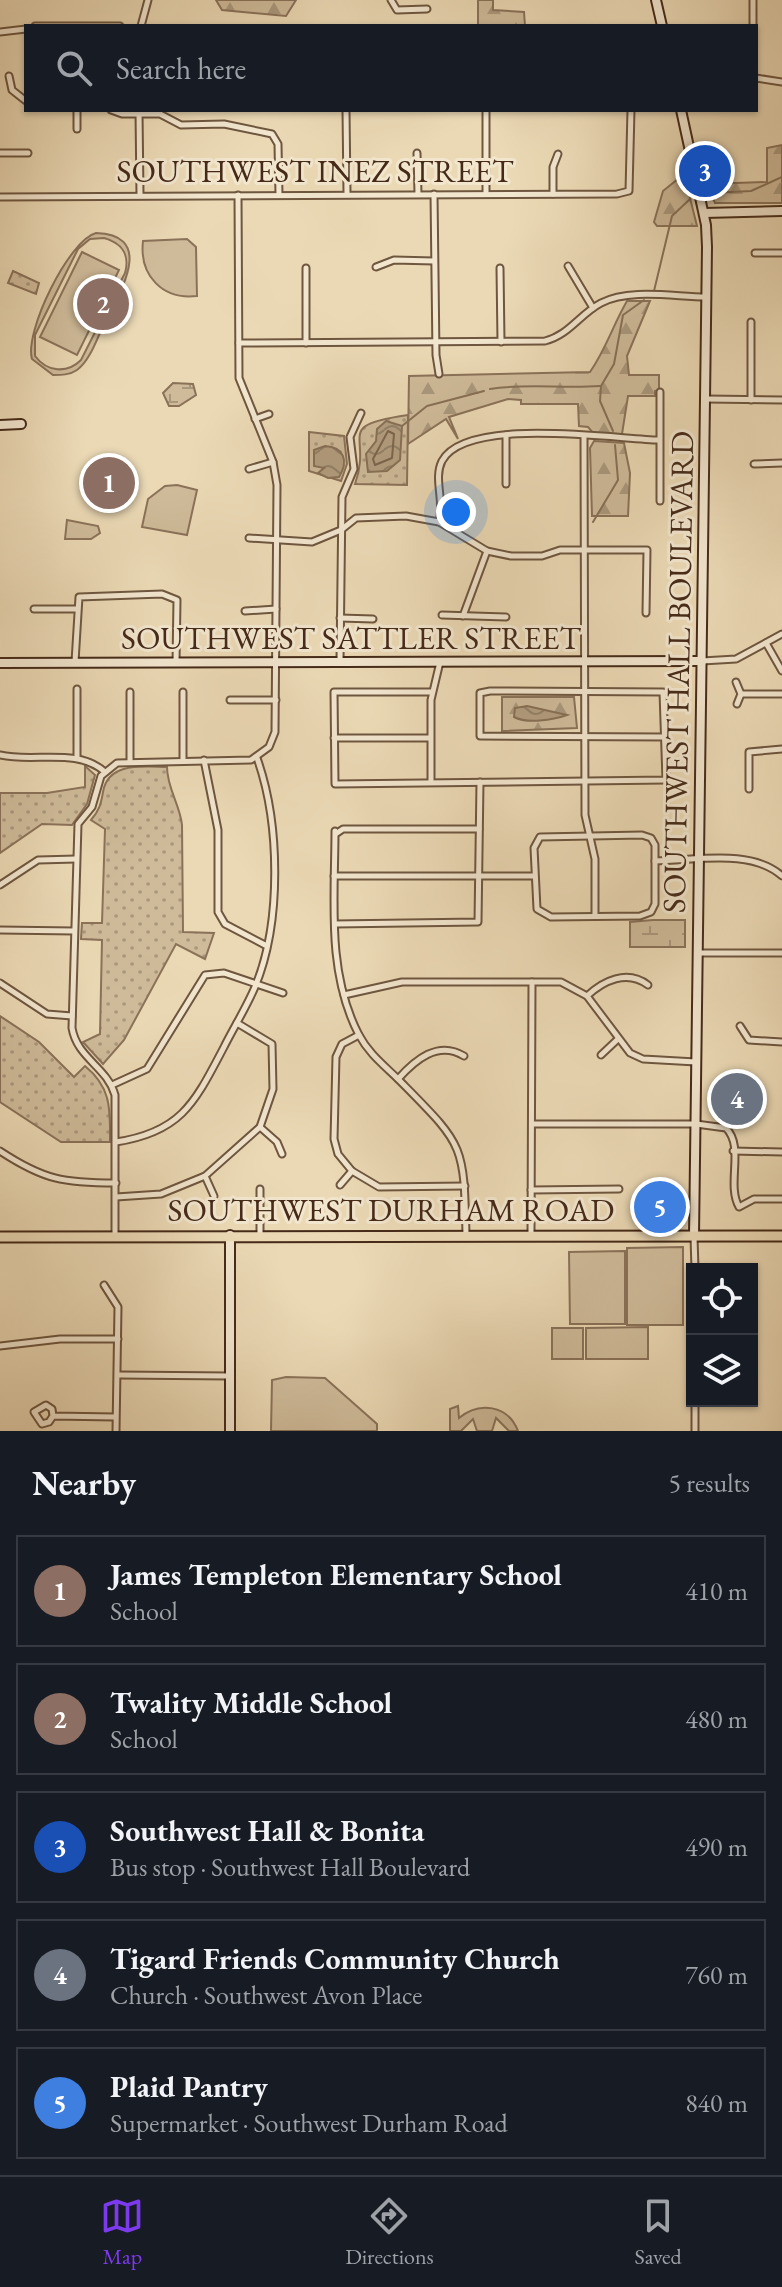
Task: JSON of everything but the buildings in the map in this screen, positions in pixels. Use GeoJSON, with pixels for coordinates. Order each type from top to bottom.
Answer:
{"type":"FeatureCollection","features":[{"type":"Feature","properties":{"kind":"main road"},"geometry":{"type":"LineString","coordinates":[[656,0],[662,24]]}},
{"type":"Feature","properties":{"kind":"main road","name":"SOUTHWEST HALL BOULEVARD"},"geometry":{"type":"LineString","coordinates":[[681,112],[704,213],[706,297],[694,1236]]}},
{"type":"Feature","properties":{"kind":"main road"},"geometry":{"type":"LineString","coordinates":[[704,213],[782,211]]}},
{"type":"Feature","properties":{"kind":"main road"},"geometry":{"type":"LineString","coordinates":[[0,425],[21,424]]}},
{"type":"Feature","properties":{"kind":"main road","name":"SOUTHWEST SATTLER STREET"},"geometry":{"type":"LineString","coordinates":[[0,663],[702,661]]}},
{"type":"Feature","properties":{"kind":"main road"},"geometry":{"type":"LineString","coordinates":[[230,1235],[230,1431]]}},
{"type":"Feature","properties":{"kind":"main road","name":"SOUTHWEST DURHAM ROAD"},"geometry":{"type":"LineString","coordinates":[[0,1237],[782,1236]]}},
{"type":"Feature","properties":{"kind":"street"},"geometry":{"type":"LineString","coordinates":[[142,24],[148,0]]}},
{"type":"Feature","properties":{"kind":"street"},"geometry":{"type":"LineString","coordinates":[[753,0],[753,24]]}},
{"type":"Feature","properties":{"kind":"street"},"geometry":{"type":"LineString","coordinates":[[392,4],[427,9]]}},
{"type":"Feature","properties":{"kind":"street"},"geometry":{"type":"LineString","coordinates":[[0,32],[24,29]]}},
{"type":"Feature","properties":{"kind":"street"},"geometry":{"type":"LineString","coordinates":[[9,76],[12,90],[24,99]]}},
{"type":"Feature","properties":{"kind":"street"},"geometry":{"type":"LineString","coordinates":[[758,78],[782,82]]}},
{"type":"Feature","properties":{"kind":"street"},"geometry":{"type":"LineString","coordinates":[[77,112],[77,129]]}},
{"type":"Feature","properties":{"kind":"street"},"geometry":{"type":"LineString","coordinates":[[140,195],[139,112],[160,114],[181,125],[224,124],[272,134],[277,141],[279,195]]}},
{"type":"Feature","properties":{"kind":"street"},"geometry":{"type":"LineString","coordinates":[[346,112],[347,193]]}},
{"type":"Feature","properties":{"kind":"street"},"geometry":{"type":"LineString","coordinates":[[486,112],[486,194]]}},
{"type":"Feature","properties":{"kind":"street","name":"SOUTHWEST INEZ STREET"},"geometry":{"type":"LineString","coordinates":[[0,197],[629,191],[631,112]]}},
{"type":"Feature","properties":{"kind":"street"},"geometry":{"type":"LineString","coordinates":[[0,153],[28,153]]}},
{"type":"Feature","properties":{"kind":"street"},"geometry":{"type":"LineString","coordinates":[[417,153],[418,194]]}},
{"type":"Feature","properties":{"kind":"street"},"geometry":{"type":"LineString","coordinates":[[553,194],[553,167],[558,154]]}},
{"type":"Feature","properties":{"kind":"street"},"geometry":{"type":"LineString","coordinates":[[434,194],[439,374]]}},
{"type":"Feature","properties":{"kind":"street"},"geometry":{"type":"LineString","coordinates":[[115,1236],[116,1100],[112,1085],[79,1049],[72,1016],[78,824],[92,807],[96,785],[105,772],[117,763],[257,758],[274,738],[278,492],[273,462],[241,385],[238,195]]}},
{"type":"Feature","properties":{"kind":"street"},"geometry":{"type":"LineString","coordinates":[[755,253],[782,253]]}},
{"type":"Feature","properties":{"kind":"street"},"geometry":{"type":"LineString","coordinates":[[376,267],[394,260],[434,261]]}},
{"type":"Feature","properties":{"kind":"street"},"geometry":{"type":"LineString","coordinates":[[568,266],[593,308]]}},
{"type":"Feature","properties":{"kind":"street"},"geometry":{"type":"LineString","coordinates":[[306,268],[306,343]]}},
{"type":"Feature","properties":{"kind":"street"},"geometry":{"type":"LineString","coordinates":[[500,268],[501,342]]}},
{"type":"Feature","properties":{"kind":"street"},"geometry":{"type":"LineString","coordinates":[[239,343],[545,341],[560,337],[593,308],[612,299],[629,296],[706,297]]}},
{"type":"Feature","properties":{"kind":"street"},"geometry":{"type":"LineString","coordinates":[[751,322],[751,400]]}},
{"type":"Feature","properties":{"kind":"street"},"geometry":{"type":"LineString","coordinates":[[660,392],[660,501]]}},
{"type":"Feature","properties":{"kind":"street"},"geometry":{"type":"LineString","coordinates":[[705,399],[782,400]]}},
{"type":"Feature","properties":{"kind":"street"},"geometry":{"type":"LineString","coordinates":[[340,661],[342,497],[354,469],[350,437],[361,413]]}},
{"type":"Feature","properties":{"kind":"street"},"geometry":{"type":"LineString","coordinates":[[255,419],[269,414]]}},
{"type":"Feature","properties":{"kind":"street"},"geometry":{"type":"LineString","coordinates":[[439,522],[443,501],[438,478],[448,453],[472,439],[506,435],[659,440]]}},
{"type":"Feature","properties":{"kind":"street"},"geometry":{"type":"LineString","coordinates":[[506,435],[506,484]]}},
{"type":"Feature","properties":{"kind":"street"},"geometry":{"type":"LineString","coordinates":[[584,436],[585,781],[589,835],[595,859],[595,916]]}},
{"type":"Feature","properties":{"kind":"street"},"geometry":{"type":"LineString","coordinates":[[249,469],[273,462]]}},
{"type":"Feature","properties":{"kind":"street"},"geometry":{"type":"LineString","coordinates":[[754,464],[782,463]]}},
{"type":"Feature","properties":{"kind":"street"},"geometry":{"type":"LineString","coordinates":[[249,538],[277,543],[312,542],[341,530],[351,520],[372,516],[406,516],[439,522],[487,551],[526,557],[560,550],[647,550],[646,613]]}},
{"type":"Feature","properties":{"kind":"street"},"geometry":{"type":"LineString","coordinates":[[463,616],[487,551]]}},
{"type":"Feature","properties":{"kind":"street"},"geometry":{"type":"LineString","coordinates":[[75,663],[79,597],[167,594],[177,600],[176,663]]}},
{"type":"Feature","properties":{"kind":"street"},"geometry":{"type":"LineString","coordinates":[[34,609],[76,609]]}},
{"type":"Feature","properties":{"kind":"street"},"geometry":{"type":"LineString","coordinates":[[245,611],[276,609]]}},
{"type":"Feature","properties":{"kind":"street"},"geometry":{"type":"LineString","coordinates":[[442,615],[506,617]]}},
{"type":"Feature","properties":{"kind":"street"},"geometry":{"type":"LineString","coordinates":[[340,618],[373,619]]}},
{"type":"Feature","properties":{"kind":"street"},"geometry":{"type":"LineString","coordinates":[[702,661],[736,659],[782,634]]}},
{"type":"Feature","properties":{"kind":"street"},"geometry":{"type":"LineString","coordinates":[[766,643],[782,671]]}},
{"type":"Feature","properties":{"kind":"street"},"geometry":{"type":"LineString","coordinates":[[431,782],[432,692],[440,661]]}},
{"type":"Feature","properties":{"kind":"street"},"geometry":{"type":"LineString","coordinates":[[736,682],[741,694],[737,704]]}},
{"type":"Feature","properties":{"kind":"street"},"geometry":{"type":"LineString","coordinates":[[77,689],[77,758]]}},
{"type":"Feature","properties":{"kind":"street"},"geometry":{"type":"LineString","coordinates":[[130,692],[130,761]]}},
{"type":"Feature","properties":{"kind":"street"},"geometry":{"type":"LineString","coordinates":[[183,692],[183,760]]}},
{"type":"Feature","properties":{"kind":"street"},"geometry":{"type":"LineString","coordinates":[[432,692],[334,692],[335,784],[666,780],[665,737],[663,692],[480,693],[480,736],[665,737]]}},
{"type":"Feature","properties":{"kind":"street"},"geometry":{"type":"LineString","coordinates":[[741,694],[782,694]]}},
{"type":"Feature","properties":{"kind":"street"},"geometry":{"type":"LineString","coordinates":[[230,700],[276,700]]}},
{"type":"Feature","properties":{"kind":"street"},"geometry":{"type":"LineString","coordinates":[[334,738],[430,738]]}},
{"type":"Feature","properties":{"kind":"street"},"geometry":{"type":"LineString","coordinates":[[749,789],[749,752],[782,749]]}},
{"type":"Feature","properties":{"kind":"street"},"geometry":{"type":"LineString","coordinates":[[0,755],[16,759],[92,760],[105,772]]}},
{"type":"Feature","properties":{"kind":"street"},"geometry":{"type":"LineString","coordinates":[[116,1142],[146,1138],[167,1128],[184,1114],[256,984],[272,904],[275,833],[257,758]]}},
{"type":"Feature","properties":{"kind":"street"},"geometry":{"type":"LineString","coordinates":[[204,760],[218,830],[218,912],[225,924],[265,945]]}},
{"type":"Feature","properties":{"kind":"street"},"geometry":{"type":"LineString","coordinates":[[335,924],[478,922],[480,782]]}},
{"type":"Feature","properties":{"kind":"street"},"geometry":{"type":"LineString","coordinates":[[466,1235],[464,1168],[456,1141],[368,1049],[359,1035],[344,995],[337,967],[334,876],[336,832],[343,829],[479,829]]}},
{"type":"Feature","properties":{"kind":"street"},"geometry":{"type":"LineString","coordinates":[[589,835],[647,836],[654,841],[655,904],[651,912],[643,916],[542,914],[535,906],[534,848],[540,837],[589,835]]}},
{"type":"Feature","properties":{"kind":"street"},"geometry":{"type":"LineString","coordinates":[[0,885],[38,860],[76,859]]}},
{"type":"Feature","properties":{"kind":"street"},"geometry":{"type":"LineString","coordinates":[[655,861],[756,861],[782,876]]}},
{"type":"Feature","properties":{"kind":"street"},"geometry":{"type":"LineString","coordinates":[[334,876],[533,876]]}},
{"type":"Feature","properties":{"kind":"street"},"geometry":{"type":"LineString","coordinates":[[0,930],[74,931]]}},
{"type":"Feature","properties":{"kind":"street"},"geometry":{"type":"LineString","coordinates":[[699,953],[782,953]]}},
{"type":"Feature","properties":{"kind":"street"},"geometry":{"type":"LineString","coordinates":[[112,1085],[147,1069],[205,975],[224,973],[283,993]]}},
{"type":"Feature","properties":{"kind":"street"},"geometry":{"type":"LineString","coordinates":[[587,996],[611,978],[641,979],[648,985]]}},
{"type":"Feature","properties":{"kind":"street"},"geometry":{"type":"LineString","coordinates":[[344,995],[402,982],[561,982],[587,996],[618,1039],[643,1059],[697,1062]]}},
{"type":"Feature","properties":{"kind":"street"},"geometry":{"type":"LineString","coordinates":[[531,1235],[532,982]]}},
{"type":"Feature","properties":{"kind":"street"},"geometry":{"type":"LineString","coordinates":[[0,983],[47,1014],[72,1016]]}},
{"type":"Feature","properties":{"kind":"street"},"geometry":{"type":"LineString","coordinates":[[116,1197],[161,1194],[205,1176],[260,1127],[270,1107],[273,1089],[272,1044],[237,1023]]}},
{"type":"Feature","properties":{"kind":"street"},"geometry":{"type":"LineString","coordinates":[[740,1026],[749,1040],[782,1042]]}},
{"type":"Feature","properties":{"kind":"street"},"geometry":{"type":"LineString","coordinates":[[359,1035],[342,1044],[336,1057],[335,1147],[352,1171],[379,1187],[465,1186]]}},
{"type":"Feature","properties":{"kind":"street"},"geometry":{"type":"LineString","coordinates":[[601,1055],[618,1039]]}},
{"type":"Feature","properties":{"kind":"street"},"geometry":{"type":"LineString","coordinates":[[398,1079],[418,1058],[433,1052],[454,1050],[464,1056]]}},
{"type":"Feature","properties":{"kind":"street"},"geometry":{"type":"LineString","coordinates":[[532,1124],[696,1124],[726,1128],[733,1137],[733,1193],[739,1207],[753,1199],[782,1199]]}},
{"type":"Feature","properties":{"kind":"street"},"geometry":{"type":"LineString","coordinates":[[260,1127],[277,1142],[282,1154]]}},
{"type":"Feature","properties":{"kind":"street"},"geometry":{"type":"LineString","coordinates":[[0,1151],[48,1179],[116,1183]]}},
{"type":"Feature","properties":{"kind":"street"},"geometry":{"type":"LineString","coordinates":[[733,1151],[782,1152]]}},
{"type":"Feature","properties":{"kind":"street"},"geometry":{"type":"LineString","coordinates":[[340,1185],[352,1171]]}},
{"type":"Feature","properties":{"kind":"street"},"geometry":{"type":"LineString","coordinates":[[205,1176],[214,1196]]}},
{"type":"Feature","properties":{"kind":"street"},"geometry":{"type":"LineString","coordinates":[[260,1189],[260,1235]]}},
{"type":"Feature","properties":{"kind":"street"},"geometry":{"type":"LineString","coordinates":[[531,1190],[619,1189]]}},
{"type":"Feature","properties":{"kind":"street"},"geometry":{"type":"LineString","coordinates":[[694,1236],[695,1263]]}},
{"type":"Feature","properties":{"kind":"street"},"geometry":{"type":"LineString","coordinates":[[104,1285],[118,1305],[116,1431]]}},
{"type":"Feature","properties":{"kind":"street"},"geometry":{"type":"LineString","coordinates":[[0,1346],[52,1339],[118,1339]]}},
{"type":"Feature","properties":{"kind":"street"},"geometry":{"type":"LineString","coordinates":[[119,1375],[229,1376]]}},
{"type":"Feature","properties":{"kind":"street"},"geometry":{"type":"LineString","coordinates":[[695,1407],[695,1431]]}},
{"type":"Feature","properties":{"kind":"street"},"geometry":{"type":"LineString","coordinates":[[53,1416],[115,1417]]}},
{"type":"Feature","properties":{"kind":"green space"},"geometry":{"type":"Polygon","coordinates":[[[216,0],[296,0],[286,16],[222,10],[216,0]]]}},
{"type":"Feature","properties":{"kind":"green space"},"geometry":{"type":"Polygon","coordinates":[[[478,0],[493,0],[493,10],[524,12],[525,24],[478,24],[478,0]]]}},
{"type":"Feature","properties":{"kind":"green space"},"geometry":{"type":"Polygon","coordinates":[[[782,145],[782,203],[715,203],[708,184],[767,182],[767,148],[782,145]]]}},
{"type":"Feature","properties":{"kind":"green space"},"geometry":{"type":"Polygon","coordinates":[[[684,174],[697,226],[657,226],[654,222],[663,191],[684,174]]]}},
{"type":"Feature","properties":{"kind":"green space"},"geometry":{"type":"Polygon","coordinates":[[[96,233],[114,236],[125,244],[129,267],[119,295],[82,366],[74,372],[53,375],[32,359],[35,329],[51,288],[73,252],[96,233]],[[90,239],[78,249],[35,335],[35,356],[51,368],[70,368],[81,360],[125,273],[125,255],[110,240],[90,239]]]}},
{"type":"Feature","properties":{"kind":"green space"},"geometry":{"type":"Polygon","coordinates":[[[187,239],[196,247],[197,296],[164,290],[149,275],[143,254],[143,241],[187,239]]]}},
{"type":"Feature","properties":{"kind":"green space"},"geometry":{"type":"Polygon","coordinates":[[[82,252],[119,270],[77,355],[40,337],[82,252]]]}},
{"type":"Feature","properties":{"kind":"green space"},"geometry":{"type":"Polygon","coordinates":[[[13,271],[39,283],[36,294],[8,283],[13,271]]]}},
{"type":"Feature","properties":{"kind":"green space"},"geometry":{"type":"Polygon","coordinates":[[[627,301],[650,301],[627,356],[629,375],[659,375],[659,390],[655,391],[655,396],[628,396],[622,434],[594,434],[588,427],[579,426],[578,404],[521,404],[521,400],[508,399],[449,417],[458,439],[446,419],[408,444],[409,376],[590,372],[627,301]]]}},
{"type":"Feature","properties":{"kind":"green space"},"geometry":{"type":"Polygon","coordinates":[[[173,383],[193,384],[196,395],[179,406],[169,406],[163,393],[173,383]]]}},
{"type":"Feature","properties":{"kind":"green space"},"geometry":{"type":"Polygon","coordinates":[[[408,415],[407,485],[355,484],[363,429],[385,419],[408,415]]]}},
{"type":"Feature","properties":{"kind":"green space"},"geometry":{"type":"Polygon","coordinates":[[[309,432],[344,436],[347,464],[341,481],[309,471],[309,432]]]}},
{"type":"Feature","properties":{"kind":"green space"},"geometry":{"type":"Polygon","coordinates":[[[594,441],[624,443],[630,473],[628,516],[592,516],[590,448],[594,441]]]}},
{"type":"Feature","properties":{"kind":"green space"},"geometry":{"type":"Polygon","coordinates":[[[177,485],[197,490],[187,535],[142,527],[148,499],[165,486],[177,485]]]}},
{"type":"Feature","properties":{"kind":"green space"},"geometry":{"type":"Polygon","coordinates":[[[67,520],[98,526],[100,533],[91,539],[65,539],[67,520]]]}},
{"type":"Feature","properties":{"kind":"green space"},"geometry":{"type":"Polygon","coordinates":[[[502,697],[574,697],[577,728],[502,731],[502,697]]]}},
{"type":"Feature","properties":{"kind":"green space"},"geometry":{"type":"Polygon","coordinates":[[[85,766],[95,775],[87,804],[72,825],[42,824],[0,853],[0,793],[47,793],[85,787],[85,766]]]}},
{"type":"Feature","properties":{"kind":"green space"},"geometry":{"type":"Polygon","coordinates":[[[167,767],[182,825],[183,932],[214,933],[205,959],[176,944],[124,1040],[103,1064],[83,1042],[100,1034],[102,940],[81,939],[82,923],[102,923],[105,829],[91,820],[99,807],[106,782],[112,775],[129,768],[167,767]]]}},
{"type":"Feature","properties":{"kind":"green space"},"geometry":{"type":"Polygon","coordinates":[[[685,920],[685,947],[630,947],[630,922],[685,920]]]}},
{"type":"Feature","properties":{"kind":"green space"},"geometry":{"type":"Polygon","coordinates":[[[0,1016],[39,1042],[74,1077],[85,1066],[94,1074],[108,1100],[110,1142],[61,1142],[0,1102],[0,1016]]]}},
{"type":"Feature","properties":{"kind":"green space"},"geometry":{"type":"Polygon","coordinates":[[[683,1247],[683,1325],[627,1325],[627,1248],[683,1247]]]}},
{"type":"Feature","properties":{"kind":"green space"},"geometry":{"type":"Polygon","coordinates":[[[625,1251],[625,1324],[570,1324],[569,1252],[625,1251]]]}},
{"type":"Feature","properties":{"kind":"green space"},"geometry":{"type":"Polygon","coordinates":[[[648,1327],[648,1359],[586,1359],[586,1328],[648,1327]]]}},
{"type":"Feature","properties":{"kind":"green space"},"geometry":{"type":"Polygon","coordinates":[[[552,1328],[583,1328],[583,1359],[552,1359],[552,1328]]]}},
{"type":"Feature","properties":{"kind":"green space"},"geometry":{"type":"Polygon","coordinates":[[[286,1377],[325,1378],[377,1424],[377,1431],[271,1431],[272,1380],[286,1377]]]}},
{"type":"Feature","properties":{"kind":"green space"},"geometry":{"type":"Polygon","coordinates":[[[458,1406],[459,1418],[475,1409],[500,1411],[518,1431],[509,1431],[496,1418],[492,1431],[477,1431],[473,1419],[461,1431],[450,1431],[450,1409],[458,1406]]]}},
{"type":"Feature","properties":{"kind":"water"},"geometry":{"type":"Polygon","coordinates":[[[386,421],[402,426],[400,460],[387,471],[368,472],[366,454],[376,441],[377,429],[386,421]]]}},
{"type":"Feature","properties":{"kind":"water"},"geometry":{"type":"Polygon","coordinates":[[[325,446],[337,449],[343,456],[344,466],[339,477],[328,478],[318,473],[324,468],[314,466],[314,450],[325,446]]]}},
{"type":"Feature","properties":{"kind":"water"},"geometry":{"type":"Polygon","coordinates":[[[527,706],[567,715],[540,720],[514,717],[515,708],[527,706]]]}},
{"type":"Feature","properties":{"kind":"waterway"},"geometry":{"type":"LineString","coordinates":[[711,193],[751,191],[782,177]]}},
{"type":"Feature","properties":{"kind":"waterway"},"geometry":{"type":"LineString","coordinates":[[654,291],[672,216],[689,200]]}},
{"type":"Feature","properties":{"kind":"waterway"},"geometry":{"type":"LineString","coordinates":[[613,431],[600,401],[601,386],[614,364],[623,315],[644,300]]}},
{"type":"Feature","properties":{"kind":"waterway"},"geometry":{"type":"LineString","coordinates":[[490,389],[600,386]]}},
{"type":"Feature","properties":{"kind":"waterway"},"geometry":{"type":"LineString","coordinates":[[402,426],[427,406],[484,391]]}},
{"type":"Feature","properties":{"kind":"waterway"},"geometry":{"type":"LineString","coordinates":[[593,522],[618,480],[615,445]]}},
{"type":"Feature","properties":{"kind":"place","name":"Southwest Hall & Bonita"},"geometry":{"type":"Point","coordinates":[705,171]}},
{"type":"Feature","properties":{"kind":"place","name":"Twality Middle School"},"geometry":{"type":"Point","coordinates":[103,304]}},
{"type":"Feature","properties":{"kind":"place","name":"James Templeton Elementary School"},"geometry":{"type":"Point","coordinates":[109,483]}},
{"type":"Feature","properties":{"kind":"place","name":"Tigard Friends Community Church"},"geometry":{"type":"Point","coordinates":[737,1099]}},
{"type":"Feature","properties":{"kind":"place","name":"Plaid Pantry"},"geometry":{"type":"Point","coordinates":[660,1207]}}]}
